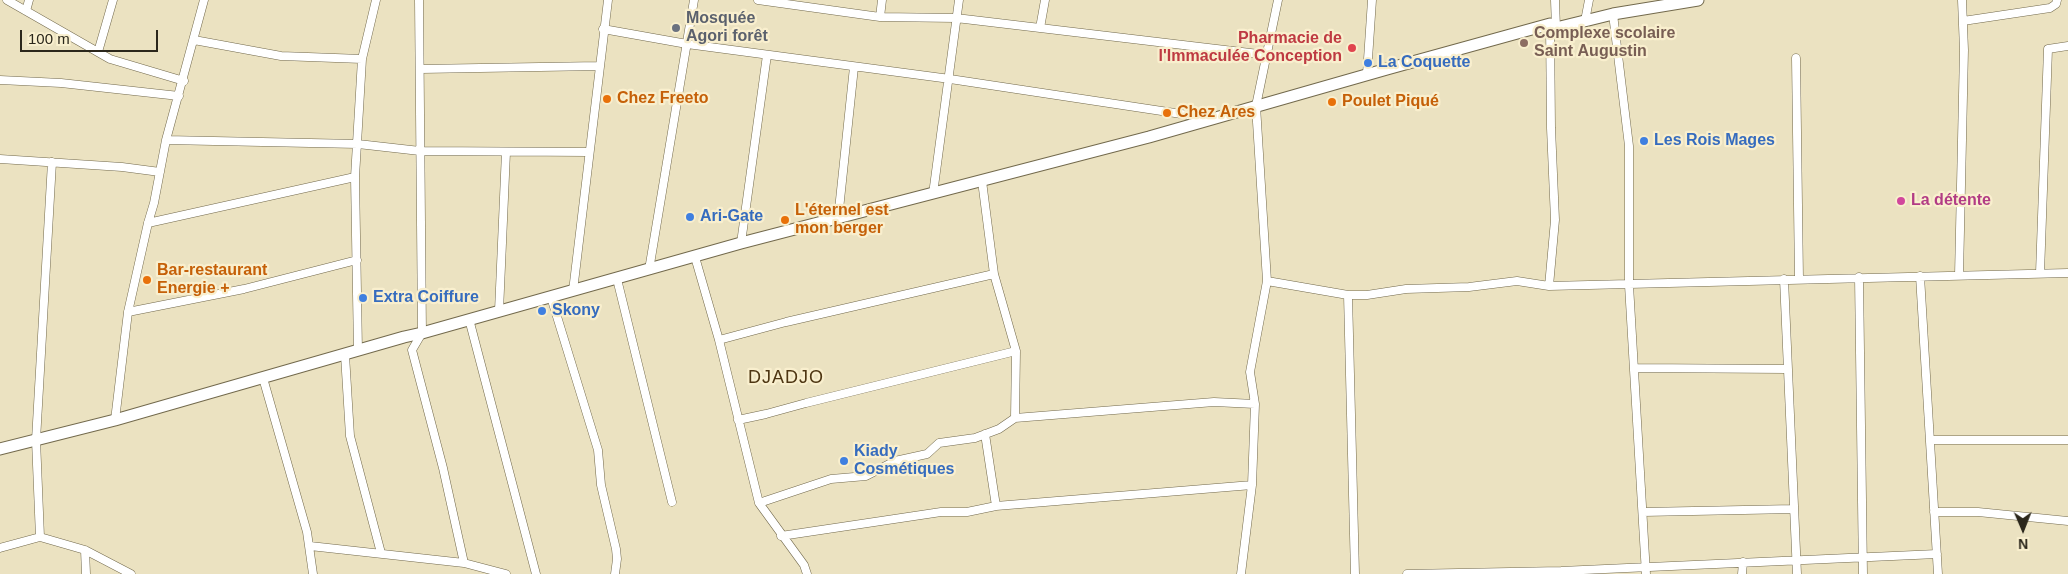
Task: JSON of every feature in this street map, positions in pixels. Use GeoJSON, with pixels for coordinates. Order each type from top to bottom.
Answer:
{"type":"FeatureCollection","features":[{"type":"Feature","properties":{"kind":"main road"},"geometry":{"type":"LineString","coordinates":[[0,448],[115,420],[469,319],[741,244],[982,182],[1215,119],[1367,74],[1553,26],[1585,21],[1657,4],[1698,0]]}},
{"type":"Feature","properties":{"kind":"street"},"geometry":{"type":"LineString","coordinates":[[7,0],[98,52],[136,67],[184,80]]}},
{"type":"Feature","properties":{"kind":"street"},"geometry":{"type":"LineString","coordinates":[[26,12],[29,0]]}},
{"type":"Feature","properties":{"kind":"street"},"geometry":{"type":"LineString","coordinates":[[98,52],[113,0]]}},
{"type":"Feature","properties":{"kind":"street"},"geometry":{"type":"LineString","coordinates":[[115,420],[128,312],[154,204],[166,140],[184,80],[204,0]]}},
{"type":"Feature","properties":{"kind":"street"},"geometry":{"type":"LineString","coordinates":[[358,351],[355,177],[362,59],[376,0]]}},
{"type":"Feature","properties":{"kind":"street"},"geometry":{"type":"LineString","coordinates":[[419,0],[422,333],[412,350],[443,468],[464,563]]}},
{"type":"Feature","properties":{"kind":"street"},"geometry":{"type":"LineString","coordinates":[[573,291],[603,29],[608,0]]}},
{"type":"Feature","properties":{"kind":"street"},"geometry":{"type":"LineString","coordinates":[[649,270],[694,0]]}},
{"type":"Feature","properties":{"kind":"street"},"geometry":{"type":"LineString","coordinates":[[758,0],[880,17],[956,18],[1267,55]]}},
{"type":"Feature","properties":{"kind":"street"},"geometry":{"type":"LineString","coordinates":[[880,17],[882,0]]}},
{"type":"Feature","properties":{"kind":"street"},"geometry":{"type":"LineString","coordinates":[[934,194],[959,0]]}},
{"type":"Feature","properties":{"kind":"street"},"geometry":{"type":"LineString","coordinates":[[1040,28],[1045,0]]}},
{"type":"Feature","properties":{"kind":"street"},"geometry":{"type":"LineString","coordinates":[[1241,574],[1252,485],[1255,404],[1250,372],[1267,280],[1256,106],[1278,0]]}},
{"type":"Feature","properties":{"kind":"street"},"geometry":{"type":"LineString","coordinates":[[1367,74],[1372,0]]}},
{"type":"Feature","properties":{"kind":"street"},"geometry":{"type":"LineString","coordinates":[[1548,286],[1555,220],[1551,128],[1555,0]]}},
{"type":"Feature","properties":{"kind":"street"},"geometry":{"type":"LineString","coordinates":[[1585,21],[1589,0]]}},
{"type":"Feature","properties":{"kind":"street"},"geometry":{"type":"LineString","coordinates":[[1959,275],[1962,0]]}},
{"type":"Feature","properties":{"kind":"street"},"geometry":{"type":"LineString","coordinates":[[1963,21],[2050,8],[2058,0]]}},
{"type":"Feature","properties":{"kind":"street"},"geometry":{"type":"LineString","coordinates":[[1614,14],[1629,146],[1629,285],[1646,570]]}},
{"type":"Feature","properties":{"kind":"street"},"geometry":{"type":"LineString","coordinates":[[603,29],[687,44],[854,68],[950,79],[1215,119]]}},
{"type":"Feature","properties":{"kind":"street"},"geometry":{"type":"LineString","coordinates":[[194,40],[281,56],[362,59]]}},
{"type":"Feature","properties":{"kind":"street"},"geometry":{"type":"LineString","coordinates":[[2040,273],[2048,50],[2068,46]]}},
{"type":"Feature","properties":{"kind":"street"},"geometry":{"type":"LineString","coordinates":[[741,244],[767,55]]}},
{"type":"Feature","properties":{"kind":"street"},"geometry":{"type":"LineString","coordinates":[[1796,58],[1799,279]]}},
{"type":"Feature","properties":{"kind":"street"},"geometry":{"type":"LineString","coordinates":[[421,69],[599,66]]}},
{"type":"Feature","properties":{"kind":"street"},"geometry":{"type":"LineString","coordinates":[[838,219],[854,68]]}},
{"type":"Feature","properties":{"kind":"street"},"geometry":{"type":"LineString","coordinates":[[0,80],[61,83],[179,96]]}},
{"type":"Feature","properties":{"kind":"street"},"geometry":{"type":"LineString","coordinates":[[166,140],[358,144],[420,151],[589,152]]}},
{"type":"Feature","properties":{"kind":"street"},"geometry":{"type":"LineString","coordinates":[[499,311],[506,152]]}},
{"type":"Feature","properties":{"kind":"street"},"geometry":{"type":"LineString","coordinates":[[0,159],[122,167],[160,172]]}},
{"type":"Feature","properties":{"kind":"street"},"geometry":{"type":"LineString","coordinates":[[40,536],[36,440],[52,162]]}},
{"type":"Feature","properties":{"kind":"street"},"geometry":{"type":"LineString","coordinates":[[148,223],[355,177]]}},
{"type":"Feature","properties":{"kind":"street"},"geometry":{"type":"LineString","coordinates":[[982,182],[994,274],[1016,351],[1015,418]]}},
{"type":"Feature","properties":{"kind":"street"},"geometry":{"type":"LineString","coordinates":[[695,257],[719,340],[759,504],[808,574]]}},
{"type":"Feature","properties":{"kind":"street"},"geometry":{"type":"LineString","coordinates":[[128,312],[244,289],[357,260]]}},
{"type":"Feature","properties":{"kind":"street"},"geometry":{"type":"LineString","coordinates":[[1267,280],[1348,295],[1366,295],[1406,289],[1468,287],[1517,281],[1548,286],[1629,285],[2068,272]]}},
{"type":"Feature","properties":{"kind":"street"},"geometry":{"type":"LineString","coordinates":[[719,340],[786,322],[994,274]]}},
{"type":"Feature","properties":{"kind":"street"},"geometry":{"type":"LineString","coordinates":[[1920,276],[1938,574]]}},
{"type":"Feature","properties":{"kind":"street"},"geometry":{"type":"LineString","coordinates":[[1859,278],[1863,574]]}},
{"type":"Feature","properties":{"kind":"street"},"geometry":{"type":"LineString","coordinates":[[617,279],[672,502]]}},
{"type":"Feature","properties":{"kind":"street"},"geometry":{"type":"LineString","coordinates":[[1784,279],[1797,574]]}},
{"type":"Feature","properties":{"kind":"street"},"geometry":{"type":"LineString","coordinates":[[1348,295],[1355,574]]}},
{"type":"Feature","properties":{"kind":"street"},"geometry":{"type":"LineString","coordinates":[[551,297],[598,450],[601,485],[616,549],[615,574]]}},
{"type":"Feature","properties":{"kind":"street"},"geometry":{"type":"LineString","coordinates":[[469,319],[536,574]]}},
{"type":"Feature","properties":{"kind":"street"},"geometry":{"type":"LineString","coordinates":[[738,420],[1016,351]]}},
{"type":"Feature","properties":{"kind":"street"},"geometry":{"type":"LineString","coordinates":[[345,355],[350,436],[381,553]]}},
{"type":"Feature","properties":{"kind":"street"},"geometry":{"type":"LineString","coordinates":[[1634,368],[1787,369]]}},
{"type":"Feature","properties":{"kind":"street"},"geometry":{"type":"LineString","coordinates":[[263,378],[310,546],[313,574]]}},
{"type":"Feature","properties":{"kind":"street"},"geometry":{"type":"LineString","coordinates":[[759,504],[831,479],[866,476],[895,461],[927,454],[939,443],[975,438],[999,429],[1015,418],[1214,402],[1255,404]]}},
{"type":"Feature","properties":{"kind":"street"},"geometry":{"type":"LineString","coordinates":[[985,434],[996,506]]}},
{"type":"Feature","properties":{"kind":"street"},"geometry":{"type":"LineString","coordinates":[[1930,440],[2068,440]]}},
{"type":"Feature","properties":{"kind":"street"},"geometry":{"type":"LineString","coordinates":[[781,536],[864,522],[941,512],[967,512],[996,506],[1252,485]]}},
{"type":"Feature","properties":{"kind":"street"},"geometry":{"type":"LineString","coordinates":[[1643,512],[1794,509]]}},
{"type":"Feature","properties":{"kind":"street"},"geometry":{"type":"LineString","coordinates":[[1934,512],[1978,512],[2068,521]]}},
{"type":"Feature","properties":{"kind":"street"},"geometry":{"type":"LineString","coordinates":[[0,548],[40,536],[85,550],[131,574]]}},
{"type":"Feature","properties":{"kind":"street"},"geometry":{"type":"LineString","coordinates":[[310,546],[464,563],[506,574]]}},
{"type":"Feature","properties":{"kind":"street"},"geometry":{"type":"LineString","coordinates":[[85,550],[86,574]]}},
{"type":"Feature","properties":{"kind":"street"},"geometry":{"type":"LineString","coordinates":[[1407,574],[1646,570],[1742,562],[1937,554]]}},
{"type":"Feature","properties":{"kind":"street"},"geometry":{"type":"LineString","coordinates":[[1742,562],[1742,574]]}},
{"type":"Feature","properties":{"kind":"place","name":"Mosquée Agori forêt"},"geometry":{"type":"Point","coordinates":[676,28]}},
{"type":"Feature","properties":{"kind":"place","name":"Complexe scolaire Saint Augustin"},"geometry":{"type":"Point","coordinates":[1524,43]}},
{"type":"Feature","properties":{"kind":"place","name":"Pharmacie de l'Immaculée Conception"},"geometry":{"type":"Point","coordinates":[1352,48]}},
{"type":"Feature","properties":{"kind":"place","name":"La Coquette"},"geometry":{"type":"Point","coordinates":[1368,63]}},
{"type":"Feature","properties":{"kind":"place","name":"Chez Freeto"},"geometry":{"type":"Point","coordinates":[607,99]}},
{"type":"Feature","properties":{"kind":"place","name":"Poulet Piqué"},"geometry":{"type":"Point","coordinates":[1332,102]}},
{"type":"Feature","properties":{"kind":"place","name":"Chez Ares"},"geometry":{"type":"Point","coordinates":[1167,113]}},
{"type":"Feature","properties":{"kind":"place","name":"Les Rois Mages"},"geometry":{"type":"Point","coordinates":[1644,141]}},
{"type":"Feature","properties":{"kind":"place","name":"La détente"},"geometry":{"type":"Point","coordinates":[1901,201]}},
{"type":"Feature","properties":{"kind":"place","name":"Ari-Gate"},"geometry":{"type":"Point","coordinates":[690,217]}},
{"type":"Feature","properties":{"kind":"place","name":"L'éternel est mon berger"},"geometry":{"type":"Point","coordinates":[785,220]}},
{"type":"Feature","properties":{"kind":"place","name":"Bar-restaurant Energie +"},"geometry":{"type":"Point","coordinates":[147,280]}},
{"type":"Feature","properties":{"kind":"place","name":"Extra Coiffure"},"geometry":{"type":"Point","coordinates":[363,298]}},
{"type":"Feature","properties":{"kind":"place","name":"Skony"},"geometry":{"type":"Point","coordinates":[542,311]}},
{"type":"Feature","properties":{"kind":"place","name":"Kiady Cosmétiques"},"geometry":{"type":"Point","coordinates":[844,461]}},
{"type":"Feature","properties":{"kind":"district","name":"DJADJO"},"geometry":{"type":"Point","coordinates":[786,378]}}]}
